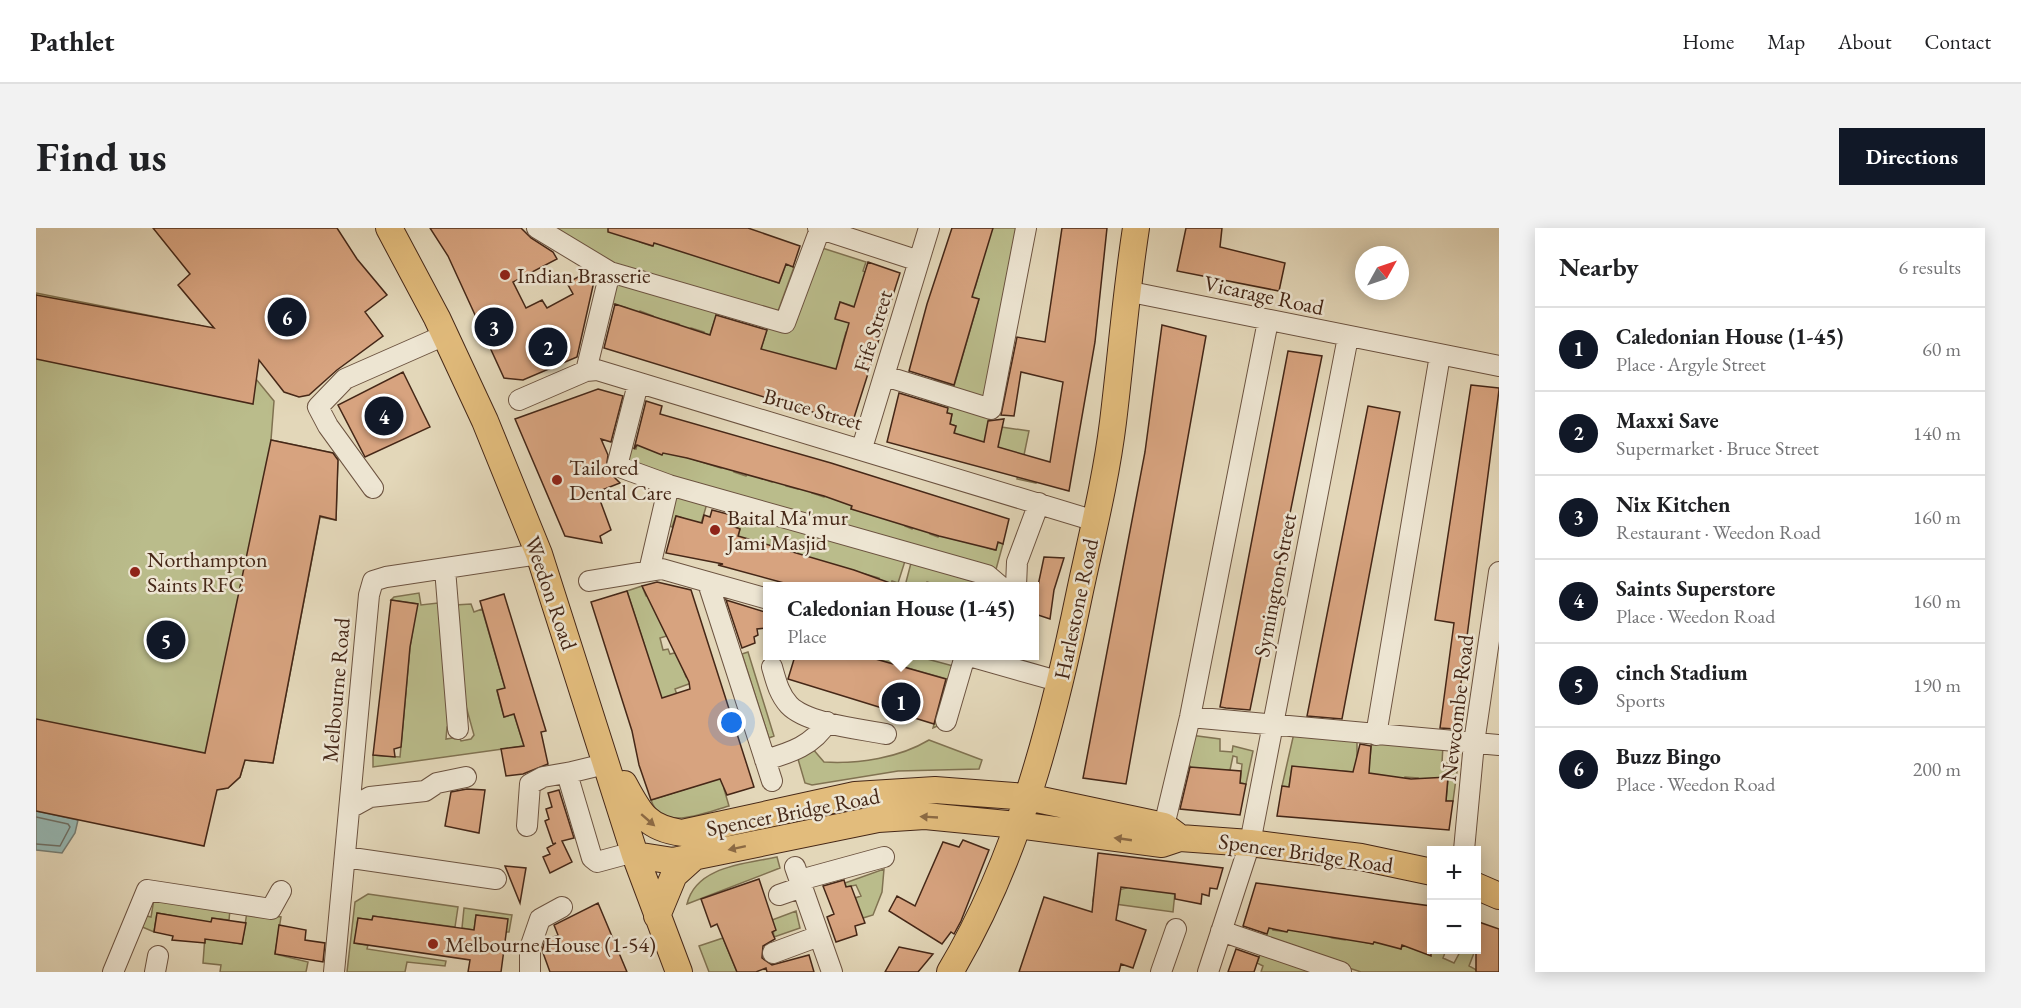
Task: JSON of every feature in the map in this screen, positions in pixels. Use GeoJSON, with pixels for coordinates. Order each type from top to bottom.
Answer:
{"type":"FeatureCollection","features":[{"type":"Feature","properties":{"kind":"main road","name":"Weedon Road"},"geometry":{"type":"LineString","coordinates":[[389,228],[445,335],[485,421],[539,554],[605,764],[657,916],[679,972]]}},
{"type":"Feature","properties":{"kind":"main road","name":"Harlestone Road"},"geometry":{"type":"LineString","coordinates":[[950,972],[1002,870],[1027,797],[1061,682],[1113,423],[1126,291],[1136,228]]}},
{"type":"Feature","properties":{"kind":"main road","name":"Spencer Bridge Road"},"geometry":{"type":"LineString","coordinates":[[597,734],[640,814],[660,830],[682,833],[855,795],[934,790],[1027,797],[1172,832],[1361,857],[1427,871]]}},
{"type":"Feature","properties":{"kind":"main road","name":"Spencer Bridge Road"},"geometry":{"type":"LineString","coordinates":[[635,853],[673,861],[878,819],[925,816],[1017,825],[1162,844],[1172,832]]}},
{"type":"Feature","properties":{"kind":"main road"},"geometry":{"type":"LineString","coordinates":[[657,916],[674,875],[694,857]]}},
{"type":"Feature","properties":{"kind":"main road"},"geometry":{"type":"LineString","coordinates":[[1481,888],[1499,896]]}},
{"type":"Feature","properties":{"kind":"street"},"geometry":{"type":"LineString","coordinates":[[537,228],[610,272],[785,323],[827,229],[919,261]]}},
{"type":"Feature","properties":{"kind":"street","name":"Fife Street"},"geometry":{"type":"LineString","coordinates":[[862,448],[929,228]]}},
{"type":"Feature","properties":{"kind":"street"},"geometry":{"type":"LineString","coordinates":[[885,376],[991,409],[1026,228]]}},
{"type":"Feature","properties":{"kind":"street"},"geometry":{"type":"LineString","coordinates":[[519,400],[586,371],[610,272]]}},
{"type":"Feature","properties":{"kind":"street","name":"Vicarage Road"},"geometry":{"type":"LineString","coordinates":[[1126,291],[1499,366]]}},
{"type":"Feature","properties":{"kind":"street"},"geometry":{"type":"LineString","coordinates":[[1172,832],[1190,717],[1268,321]]}},
{"type":"Feature","properties":{"kind":"street"},"geometry":{"type":"LineString","coordinates":[[373,488],[328,426],[318,407],[345,379],[445,335]]}},
{"type":"Feature","properties":{"kind":"street","name":"Symington Street"},"geometry":{"type":"LineString","coordinates":[[1208,972],[1250,843],[1348,337]]}},
{"type":"Feature","properties":{"kind":"street"},"geometry":{"type":"LineString","coordinates":[[1376,735],[1440,355]]}},
{"type":"Feature","properties":{"kind":"street","name":"Bruce Street"},"geometry":{"type":"LineString","coordinates":[[586,371],[597,370],[638,384],[862,448],[1095,521]]}},
{"type":"Feature","properties":{"kind":"street"},"geometry":{"type":"LineString","coordinates":[[638,384],[617,466],[669,485],[987,575],[995,582]]}},
{"type":"Feature","properties":{"kind":"street"},"geometry":{"type":"LineString","coordinates":[[649,572],[669,485]]}},
{"type":"Feature","properties":{"kind":"street"},"geometry":{"type":"LineString","coordinates":[[1016,582],[1017,562],[1039,503]]}},
{"type":"Feature","properties":{"kind":"street","name":"Melbourne Road"},"geometry":{"type":"LineString","coordinates":[[334,972],[369,595],[373,581],[539,554]]}},
{"type":"Feature","properties":{"kind":"street"},"geometry":{"type":"LineString","coordinates":[[445,569],[458,729]]}},
{"type":"Feature","properties":{"kind":"street"},"geometry":{"type":"LineString","coordinates":[[590,581],[662,569],[763,598]]}},
{"type":"Feature","properties":{"kind":"street","name":"Newcombe Road"},"geometry":{"type":"LineString","coordinates":[[1464,846],[1474,743],[1499,572]]}},
{"type":"Feature","properties":{"kind":"street"},"geometry":{"type":"LineString","coordinates":[[708,583],[772,781]]}},
{"type":"Feature","properties":{"kind":"street"},"geometry":{"type":"LineString","coordinates":[[946,721],[972,660]]}},
{"type":"Feature","properties":{"kind":"street"},"geometry":{"type":"LineString","coordinates":[[987,660],[1061,682]]}},
{"type":"Feature","properties":{"kind":"street"},"geometry":{"type":"LineString","coordinates":[[772,667],[780,692],[790,707],[827,722],[886,734]]}},
{"type":"Feature","properties":{"kind":"street"},"geometry":{"type":"LineString","coordinates":[[1190,717],[1499,745]]}},
{"type":"Feature","properties":{"kind":"street"},"geometry":{"type":"LineString","coordinates":[[765,760],[791,753],[810,742],[827,722]]}},
{"type":"Feature","properties":{"kind":"street"},"geometry":{"type":"LineString","coordinates":[[527,826],[530,784],[543,777],[605,764]]}},
{"type":"Feature","properties":{"kind":"street"},"geometry":{"type":"LineString","coordinates":[[572,772],[568,777],[592,858],[597,862],[635,853]]}},
{"type":"Feature","properties":{"kind":"street"},"geometry":{"type":"LineString","coordinates":[[350,808],[370,797],[425,791],[437,783],[466,777]]}},
{"type":"Feature","properties":{"kind":"street"},"geometry":{"type":"LineString","coordinates":[[345,857],[496,879]]}},
{"type":"Feature","properties":{"kind":"street"},"geometry":{"type":"LineString","coordinates":[[779,895],[799,878],[884,857]]}},
{"type":"Feature","properties":{"kind":"street"},"geometry":{"type":"LineString","coordinates":[[799,878],[832,972]]}},
{"type":"Feature","properties":{"kind":"street"},"geometry":{"type":"LineString","coordinates":[[113,972],[147,890],[271,909],[281,891]]}},
{"type":"Feature","properties":{"kind":"street"},"geometry":{"type":"LineString","coordinates":[[530,972],[530,948],[540,918],[561,907]]}},
{"type":"Feature","properties":{"kind":"street"},"geometry":{"type":"LineString","coordinates":[[1161,972],[1176,929]]}},
{"type":"Feature","properties":{"kind":"street"},"geometry":{"type":"LineString","coordinates":[[1221,931],[1341,972]]}},
{"type":"Feature","properties":{"kind":"street"},"geometry":{"type":"LineString","coordinates":[[773,953],[819,936]]}},
{"type":"Feature","properties":{"kind":"green space"},"geometry":{"type":"Polygon","coordinates":[[[546,228],[645,228],[640,242],[652,246],[658,228],[691,254],[779,283],[786,264],[794,267],[778,311],[610,263],[546,228]]]}},
{"type":"Feature","properties":{"kind":"green space"},"geometry":{"type":"Polygon","coordinates":[[[993,228],[1023,228],[989,402],[932,386],[934,380],[954,386],[979,299],[960,293],[975,288],[979,274],[968,270],[993,228]]]}},
{"type":"Feature","properties":{"kind":"green space"},"geometry":{"type":"Polygon","coordinates":[[[816,246],[866,262],[863,271],[877,276],[867,311],[840,302],[835,318],[862,327],[846,332],[842,346],[850,401],[761,349],[769,323],[787,329],[816,246]]]}},
{"type":"Feature","properties":{"kind":"green space"},"geometry":{"type":"Polygon","coordinates":[[[616,276],[719,308],[706,346],[701,344],[704,332],[691,328],[686,340],[676,338],[679,324],[664,320],[650,328],[653,316],[640,311],[635,323],[627,308],[613,304],[607,317],[616,276]]]}},
{"type":"Feature","properties":{"kind":"green space"},"geometry":{"type":"Polygon","coordinates":[[[36,293],[203,326],[201,340],[256,379],[274,401],[271,440],[338,454],[336,520],[320,517],[273,763],[245,760],[240,777],[228,788],[36,811],[36,293]]]}},
{"type":"Feature","properties":{"kind":"green space"},"geometry":{"type":"Polygon","coordinates":[[[928,396],[989,415],[988,425],[1029,431],[1024,455],[1040,465],[1036,483],[1017,479],[1023,455],[954,434],[956,426],[950,424],[952,414],[941,411],[922,415],[928,396]]]}},
{"type":"Feature","properties":{"kind":"green space"},"geometry":{"type":"Polygon","coordinates":[[[638,442],[721,468],[724,461],[737,464],[734,472],[746,476],[749,468],[760,478],[772,482],[775,475],[788,478],[786,486],[798,489],[801,482],[814,486],[812,493],[824,497],[826,489],[853,498],[851,509],[907,515],[905,526],[912,529],[916,518],[933,523],[930,534],[938,537],[942,527],[995,550],[998,542],[1003,544],[995,573],[621,463],[628,447],[636,449],[638,442]]]}},
{"type":"Feature","properties":{"kind":"green space"},"geometry":{"type":"Polygon","coordinates":[[[672,496],[708,500],[698,534],[683,518],[676,516],[672,527],[665,524],[672,496]]]}},
{"type":"Feature","properties":{"kind":"green space"},"geometry":{"type":"Polygon","coordinates":[[[738,508],[905,561],[898,582],[878,582],[879,578],[865,574],[736,546],[740,529],[732,526],[738,508]]]}},
{"type":"Feature","properties":{"kind":"green space"},"geometry":{"type":"Polygon","coordinates":[[[911,563],[976,582],[927,582],[906,582],[911,563]]]}},
{"type":"Feature","properties":{"kind":"green space"},"geometry":{"type":"Polygon","coordinates":[[[642,586],[646,596],[656,594],[680,632],[660,638],[663,650],[668,649],[670,654],[687,650],[683,670],[686,677],[697,681],[675,689],[683,713],[727,775],[724,789],[729,806],[686,818],[674,818],[665,816],[657,810],[651,800],[692,787],[673,782],[644,644],[627,591],[642,586]]]}},
{"type":"Feature","properties":{"kind":"green space"},"geometry":{"type":"Polygon","coordinates":[[[419,593],[421,605],[438,603],[444,612],[453,724],[447,727],[446,739],[459,737],[461,741],[471,739],[474,735],[464,699],[455,605],[471,604],[474,612],[482,609],[505,688],[497,691],[504,717],[514,714],[524,746],[373,767],[373,755],[400,757],[410,647],[417,604],[391,600],[394,597],[419,593]]]}},
{"type":"Feature","properties":{"kind":"green space"},"geometry":{"type":"Polygon","coordinates":[[[748,652],[774,736],[769,738],[742,654],[748,652]]]}},
{"type":"Feature","properties":{"kind":"green space"},"geometry":{"type":"Polygon","coordinates":[[[879,660],[931,660],[957,667],[940,725],[933,728],[947,679],[879,660]]]}},
{"type":"Feature","properties":{"kind":"green space"},"geometry":{"type":"Polygon","coordinates":[[[1294,733],[1357,738],[1357,757],[1370,758],[1372,739],[1443,745],[1442,763],[1458,764],[1453,801],[1446,801],[1448,780],[1417,798],[1418,778],[1405,777],[1403,797],[1355,772],[1292,767],[1289,787],[1282,786],[1294,733]]]}},
{"type":"Feature","properties":{"kind":"green space"},"geometry":{"type":"Polygon","coordinates":[[[1190,735],[1220,739],[1220,751],[1232,752],[1233,746],[1253,751],[1246,784],[1240,783],[1242,764],[1237,763],[1237,757],[1233,756],[1230,770],[1188,778],[1190,766],[1184,764],[1190,735]]]}},
{"type":"Feature","properties":{"kind":"green space"},"geometry":{"type":"Polygon","coordinates":[[[929,740],[982,760],[979,769],[898,771],[812,785],[805,783],[798,759],[812,748],[824,762],[865,761],[905,751],[929,740]]]}},
{"type":"Feature","properties":{"kind":"green space"},"geometry":{"type":"Polygon","coordinates":[[[777,857],[780,868],[687,904],[692,891],[711,874],[737,865],[777,857]]]}},
{"type":"Feature","properties":{"kind":"green space"},"geometry":{"type":"Polygon","coordinates":[[[884,869],[882,892],[873,915],[863,918],[852,899],[861,896],[856,885],[846,887],[845,883],[884,869]]]}},
{"type":"Feature","properties":{"kind":"green space"},"geometry":{"type":"Polygon","coordinates":[[[1128,879],[1175,892],[1173,912],[1093,901],[1094,893],[1101,894],[1127,888],[1128,879]]]}},
{"type":"Feature","properties":{"kind":"green space"},"geometry":{"type":"Polygon","coordinates":[[[368,894],[458,907],[455,927],[373,916],[372,920],[358,918],[355,943],[368,945],[367,949],[446,961],[445,966],[407,962],[405,972],[347,972],[355,902],[368,894]]]}},
{"type":"Feature","properties":{"kind":"green space"},"geometry":{"type":"Polygon","coordinates":[[[154,899],[230,910],[229,920],[212,918],[209,938],[242,944],[247,912],[281,917],[275,954],[308,962],[306,972],[220,972],[221,965],[203,963],[206,922],[157,913],[154,932],[140,926],[143,915],[151,917],[154,899]]]}},
{"type":"Feature","properties":{"kind":"green space"},"geometry":{"type":"Polygon","coordinates":[[[464,908],[512,915],[509,932],[503,932],[504,919],[476,915],[474,930],[462,928],[464,908]]]}},
{"type":"Feature","properties":{"kind":"green space"},"geometry":{"type":"Polygon","coordinates":[[[796,911],[800,928],[774,937],[772,920],[796,911]]]}},
{"type":"Feature","properties":{"kind":"green space"},"geometry":{"type":"Polygon","coordinates":[[[1267,912],[1275,913],[1273,930],[1287,932],[1290,916],[1332,938],[1345,940],[1350,923],[1360,941],[1373,944],[1378,928],[1401,949],[1407,932],[1427,954],[1444,954],[1443,958],[1454,963],[1459,954],[1474,954],[1469,966],[1480,972],[1361,972],[1262,939],[1267,912]]]}},
{"type":"Feature","properties":{"kind":"green space"},"geometry":{"type":"Polygon","coordinates":[[[723,938],[737,972],[709,972],[699,946],[723,938]]]}},
{"type":"Feature","properties":{"kind":"green space"},"geometry":{"type":"Polygon","coordinates":[[[1262,949],[1328,972],[1261,972],[1263,966],[1257,963],[1262,949]]]}},
{"type":"Feature","properties":{"kind":"water"},"geometry":{"type":"Polygon","coordinates":[[[36,811],[78,820],[75,833],[62,853],[36,850],[36,811]]]}},
{"type":"Feature","properties":{"kind":"building"},"geometry":{"type":"Polygon","coordinates":[[[153,228],[337,228],[357,259],[387,295],[365,312],[383,336],[337,370],[309,395],[299,397],[284,392],[259,360],[253,404],[36,359],[36,295],[214,328],[178,285],[190,274],[153,228]]]}},
{"type":"Feature","properties":{"kind":"building"},"geometry":{"type":"Polygon","coordinates":[[[430,228],[521,228],[531,238],[553,252],[557,259],[513,282],[526,308],[542,300],[547,308],[573,294],[567,283],[587,272],[595,277],[577,357],[523,380],[504,378],[448,256],[430,228]]]}},
{"type":"Feature","properties":{"kind":"building"},"geometry":{"type":"Polygon","coordinates":[[[608,228],[748,228],[800,246],[793,267],[786,264],[779,283],[654,243],[653,246],[608,232],[608,228]]]}},
{"type":"Feature","properties":{"kind":"building"},"geometry":{"type":"Polygon","coordinates":[[[952,228],[993,228],[972,297],[979,299],[954,385],[909,371],[927,304],[952,228]]]}},
{"type":"Feature","properties":{"kind":"building"},"geometry":{"type":"Polygon","coordinates":[[[1062,228],[1107,228],[1095,342],[1069,491],[887,442],[899,393],[948,408],[947,413],[952,414],[950,424],[956,426],[954,433],[984,442],[988,421],[1004,419],[998,447],[1050,462],[1063,382],[1021,372],[1014,416],[1001,415],[1017,337],[1045,342],[1062,228]]]}},
{"type":"Feature","properties":{"kind":"building"},"geometry":{"type":"Polygon","coordinates":[[[1186,228],[1222,228],[1220,247],[1285,263],[1279,291],[1177,271],[1186,228]]]}},
{"type":"Feature","properties":{"kind":"building"},"geometry":{"type":"Polygon","coordinates":[[[868,262],[900,273],[852,424],[604,348],[615,304],[710,335],[716,315],[767,330],[761,349],[836,369],[849,323],[835,319],[840,302],[854,307],[868,262]]]}},
{"type":"Feature","properties":{"kind":"building"},"geometry":{"type":"Polygon","coordinates":[[[1162,325],[1206,336],[1126,784],[1083,778],[1145,452],[1162,325]]]}},
{"type":"Feature","properties":{"kind":"building"},"geometry":{"type":"Polygon","coordinates":[[[1288,351],[1322,356],[1250,710],[1220,707],[1288,351]]]}},
{"type":"Feature","properties":{"kind":"building"},"geometry":{"type":"Polygon","coordinates":[[[403,372],[430,427],[365,457],[338,405],[403,372]]]}},
{"type":"Feature","properties":{"kind":"building"},"geometry":{"type":"Polygon","coordinates":[[[1471,385],[1499,388],[1499,390],[1455,729],[1440,728],[1454,623],[1435,620],[1471,385]]]}},
{"type":"Feature","properties":{"kind":"building"},"geometry":{"type":"Polygon","coordinates":[[[598,389],[623,396],[611,442],[601,439],[608,455],[606,469],[620,483],[597,492],[611,530],[600,536],[602,543],[565,536],[515,419],[598,389]]]}},
{"type":"Feature","properties":{"kind":"building"},"geometry":{"type":"Polygon","coordinates":[[[646,401],[662,406],[660,414],[831,463],[1009,519],[1003,544],[998,542],[996,550],[939,536],[851,509],[852,506],[824,496],[687,458],[663,453],[662,455],[637,445],[634,449],[646,401]]]}},
{"type":"Feature","properties":{"kind":"building"},"geometry":{"type":"Polygon","coordinates":[[[1368,406],[1400,412],[1342,719],[1307,716],[1368,406]]]}},
{"type":"Feature","properties":{"kind":"building"},"geometry":{"type":"Polygon","coordinates":[[[271,440],[333,453],[338,460],[336,520],[320,516],[273,763],[245,760],[240,777],[228,788],[217,790],[204,846],[36,811],[36,719],[205,753],[271,440]]]}},
{"type":"Feature","properties":{"kind":"building"},"geometry":{"type":"Polygon","coordinates":[[[712,510],[735,516],[732,526],[740,529],[738,536],[887,582],[780,582],[718,565],[723,564],[666,553],[676,516],[702,523],[704,515],[710,517],[712,510]]]}},
{"type":"Feature","properties":{"kind":"building"},"geometry":{"type":"Polygon","coordinates":[[[1044,557],[1064,558],[1054,590],[1050,619],[1039,615],[1039,582],[1044,557]]]}},
{"type":"Feature","properties":{"kind":"building"},"geometry":{"type":"Polygon","coordinates":[[[657,582],[691,590],[754,787],[727,795],[720,779],[651,800],[639,765],[632,731],[591,602],[627,591],[662,698],[690,689],[689,682],[642,586],[657,582]]]}},
{"type":"Feature","properties":{"kind":"building"},"geometry":{"type":"Polygon","coordinates":[[[504,594],[546,731],[541,732],[548,764],[523,774],[506,776],[501,749],[524,746],[514,714],[504,717],[497,690],[505,688],[480,601],[504,594]]]}},
{"type":"Feature","properties":{"kind":"building"},"geometry":{"type":"Polygon","coordinates":[[[391,600],[418,604],[410,647],[401,747],[394,749],[395,757],[373,755],[391,600]]]}},
{"type":"Feature","properties":{"kind":"building"},"geometry":{"type":"Polygon","coordinates":[[[726,600],[763,611],[763,628],[757,629],[758,635],[754,637],[755,643],[742,648],[726,600]]]}},
{"type":"Feature","properties":{"kind":"building"},"geometry":{"type":"Polygon","coordinates":[[[794,660],[879,660],[946,679],[934,724],[788,679],[794,660]]]}},
{"type":"Feature","properties":{"kind":"building"},"geometry":{"type":"Polygon","coordinates":[[[1360,744],[1371,746],[1369,773],[1411,779],[1448,777],[1446,801],[1453,801],[1449,830],[1277,816],[1282,786],[1289,787],[1292,766],[1353,772],[1360,744]]]}},
{"type":"Feature","properties":{"kind":"building"},"geometry":{"type":"Polygon","coordinates":[[[1190,767],[1241,771],[1240,783],[1246,784],[1240,815],[1180,809],[1190,767]]]}},
{"type":"Feature","properties":{"kind":"building"},"geometry":{"type":"Polygon","coordinates":[[[467,789],[485,790],[479,833],[445,826],[451,792],[467,789]]]}},
{"type":"Feature","properties":{"kind":"building"},"geometry":{"type":"Polygon","coordinates":[[[559,790],[574,838],[562,841],[572,862],[550,873],[543,857],[550,854],[547,848],[556,843],[553,844],[545,821],[549,819],[546,809],[552,807],[548,793],[559,790]]]}},
{"type":"Feature","properties":{"kind":"building"},"geometry":{"type":"Polygon","coordinates":[[[963,840],[989,850],[961,921],[954,934],[951,932],[942,944],[889,911],[897,896],[915,906],[943,842],[959,847],[963,840]]]}},
{"type":"Feature","properties":{"kind":"building"},"geometry":{"type":"Polygon","coordinates":[[[1098,853],[1223,868],[1217,889],[1210,888],[1209,896],[1202,894],[1201,904],[1175,899],[1175,894],[1121,887],[1116,920],[1146,930],[1133,968],[1121,964],[1119,972],[1019,972],[1044,897],[1092,912],[1098,853]]]}},
{"type":"Feature","properties":{"kind":"building"},"geometry":{"type":"Polygon","coordinates":[[[505,866],[526,868],[520,903],[505,866]]]}},
{"type":"Feature","properties":{"kind":"building"},"geometry":{"type":"Polygon","coordinates":[[[759,879],[776,930],[772,932],[775,939],[763,946],[762,958],[772,965],[809,955],[814,972],[767,972],[766,968],[756,972],[737,972],[717,924],[711,927],[701,899],[759,879]]]}},
{"type":"Feature","properties":{"kind":"building"},"geometry":{"type":"Polygon","coordinates":[[[844,880],[846,887],[851,886],[865,923],[855,926],[857,935],[836,942],[827,917],[834,914],[823,886],[844,880]]]}},
{"type":"Feature","properties":{"kind":"building"},"geometry":{"type":"Polygon","coordinates":[[[1256,883],[1427,905],[1427,954],[1431,956],[1402,945],[1401,949],[1374,942],[1373,944],[1269,928],[1267,934],[1243,926],[1256,883]]]}},
{"type":"Feature","properties":{"kind":"building"},"geometry":{"type":"Polygon","coordinates":[[[598,903],[627,972],[550,972],[542,950],[545,941],[558,935],[554,925],[598,903]]]}},
{"type":"Feature","properties":{"kind":"building"},"geometry":{"type":"Polygon","coordinates":[[[157,913],[211,922],[212,918],[246,923],[242,944],[205,939],[205,943],[172,940],[173,936],[154,932],[157,913]]]}},
{"type":"Feature","properties":{"kind":"building","name":"Melbourne House (1-54)"},"geometry":{"type":"Polygon","coordinates":[[[476,915],[508,919],[501,972],[468,972],[470,960],[354,943],[358,918],[372,920],[373,916],[474,930],[476,915]]]}},
{"type":"Feature","properties":{"kind":"building"},"geometry":{"type":"Polygon","coordinates":[[[1481,923],[1499,929],[1499,972],[1476,972],[1476,954],[1481,954],[1481,923]]]}},
{"type":"Feature","properties":{"kind":"building"},"geometry":{"type":"Polygon","coordinates":[[[279,925],[306,930],[305,940],[325,943],[323,962],[275,954],[279,925]]]}},
{"type":"Feature","properties":{"kind":"building"},"geometry":{"type":"Polygon","coordinates":[[[899,947],[933,954],[918,972],[885,972],[899,947]]]}},
{"type":"Feature","properties":{"kind":"building"},"geometry":{"type":"Polygon","coordinates":[[[1236,949],[1259,957],[1254,972],[1228,972],[1236,949]]]}},
{"type":"Feature","properties":{"kind":"place","name":"Indian Brasserie"},"geometry":{"type":"Point","coordinates":[505,275]}},
{"type":"Feature","properties":{"kind":"place","name":"Buzz Bingo"},"geometry":{"type":"Point","coordinates":[287,317]}},
{"type":"Feature","properties":{"kind":"place","name":"Nix Kitchen"},"geometry":{"type":"Point","coordinates":[494,327]}},
{"type":"Feature","properties":{"kind":"place","name":"Maxxi Save"},"geometry":{"type":"Point","coordinates":[548,347]}},
{"type":"Feature","properties":{"kind":"place","name":"Saints Superstore"},"geometry":{"type":"Point","coordinates":[384,416]}},
{"type":"Feature","properties":{"kind":"place","name":"Tailored Dental Care"},"geometry":{"type":"Point","coordinates":[557,480]}},
{"type":"Feature","properties":{"kind":"place","name":"Baital Ma'mur Jami Masjid"},"geometry":{"type":"Point","coordinates":[715,530]}},
{"type":"Feature","properties":{"kind":"place","name":"Northampton Saints RFC"},"geometry":{"type":"Point","coordinates":[135,572]}},
{"type":"Feature","properties":{"kind":"place","name":"cinch Stadium"},"geometry":{"type":"Point","coordinates":[166,640]}},
{"type":"Feature","properties":{"kind":"place","name":"Caledonian House (1-45)"},"geometry":{"type":"Point","coordinates":[901,702]}},
{"type":"Feature","properties":{"kind":"place","name":"Melbourne House (1-54)"},"geometry":{"type":"Point","coordinates":[433,944]}}]}
